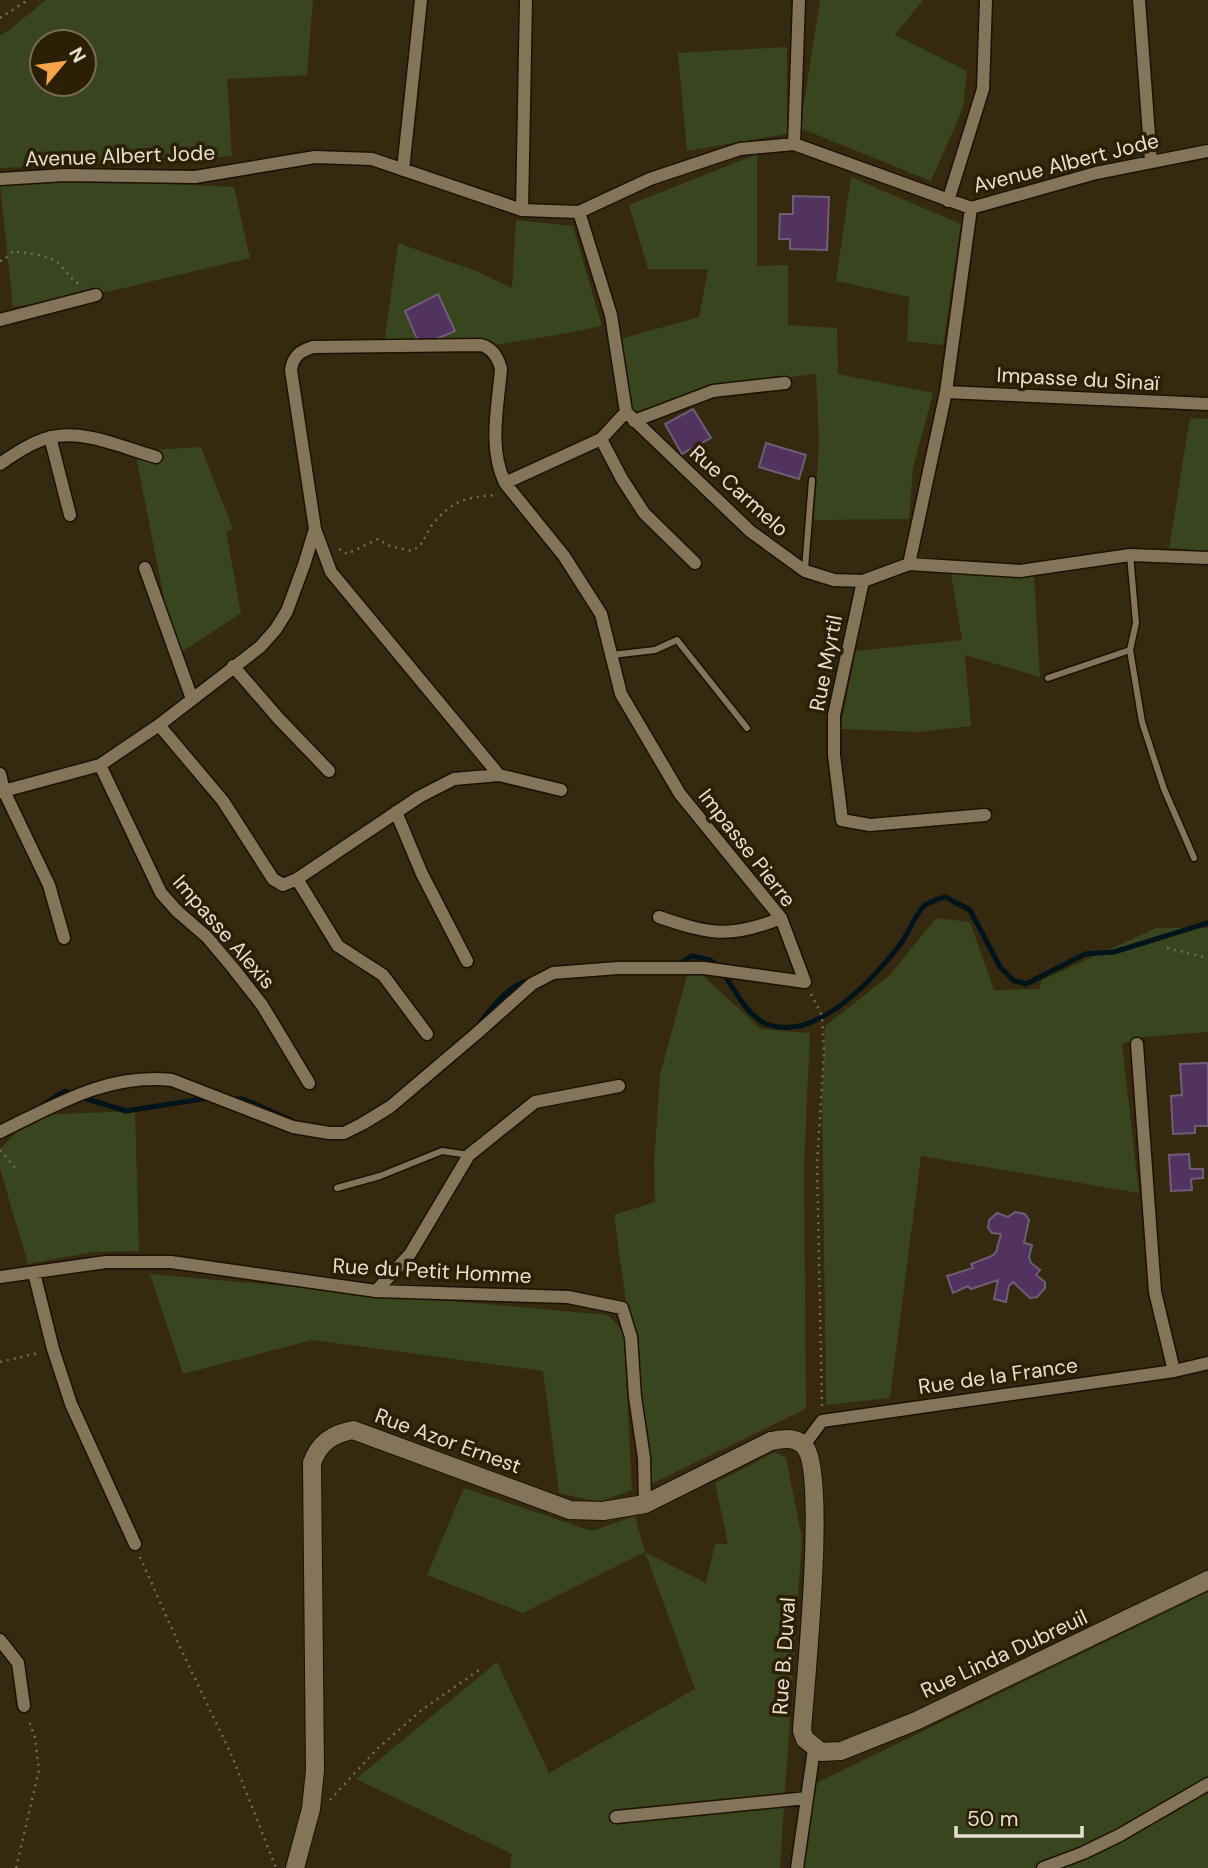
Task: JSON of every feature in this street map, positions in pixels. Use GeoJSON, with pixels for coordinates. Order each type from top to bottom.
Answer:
{"type":"FeatureCollection","features":[{"type":"Feature","properties":{"kind":"street"},"geometry":{"type":"LineString","coordinates":[[403,170],[421,0]]}},
{"type":"Feature","properties":{"kind":"street"},"geometry":{"type":"LineString","coordinates":[[522,210],[526,0]]}},
{"type":"Feature","properties":{"kind":"street"},"geometry":{"type":"LineString","coordinates":[[794,144],[799,0]]}},
{"type":"Feature","properties":{"kind":"street"},"geometry":{"type":"LineString","coordinates":[[948,201],[983,89],[986,0]]}},
{"type":"Feature","properties":{"kind":"street"},"geometry":{"type":"LineString","coordinates":[[1139,0],[1151,162]]}},
{"type":"Feature","properties":{"kind":"street","name":"Avenue Albert Jode"},"geometry":{"type":"LineString","coordinates":[[0,179],[65,175],[195,177],[315,157],[372,159],[522,210],[579,212],[650,179],[740,149],[794,144],[971,208],[1096,173],[1208,151]]}},
{"type":"Feature","properties":{"kind":"street"},"geometry":{"type":"LineString","coordinates":[[909,564],[946,392],[971,208]]}},
{"type":"Feature","properties":{"kind":"street"},"geometry":{"type":"LineString","coordinates":[[579,212],[611,315],[630,416]]}},
{"type":"Feature","properties":{"kind":"street"},"geometry":{"type":"LineString","coordinates":[[0,320],[96,295]]}},
{"type":"Feature","properties":{"kind":"street"},"geometry":{"type":"LineString","coordinates":[[499,775],[331,572],[314,529],[291,370],[292,361],[298,354],[313,347],[488,347],[499,361],[501,369],[495,451],[499,470],[509,488],[601,439],[630,416],[713,391],[785,383]]}},
{"type":"Feature","properties":{"kind":"street","name":"Impasse du Sinaï"},"geometry":{"type":"LineString","coordinates":[[946,392],[1208,404]]}},
{"type":"Feature","properties":{"kind":"street","name":"Rue Carmelo"},"geometry":{"type":"LineString","coordinates":[[630,416],[750,531],[805,571],[834,580],[863,581],[909,564],[1020,570],[1130,555],[1208,558]]}},
{"type":"Feature","properties":{"kind":"street"},"geometry":{"type":"LineString","coordinates":[[0,464],[50,437],[72,435],[156,457]]}},
{"type":"Feature","properties":{"kind":"street"},"geometry":{"type":"LineString","coordinates":[[50,437],[70,515]]}},
{"type":"Feature","properties":{"kind":"street"},"geometry":{"type":"LineString","coordinates":[[601,439],[644,513],[695,564]]}},
{"type":"Feature","properties":{"kind":"street","name":"Impasse Pierre"},"geometry":{"type":"LineString","coordinates":[[509,488],[564,556],[601,614],[621,694],[680,794],[780,918],[805,982]]}},
{"type":"Feature","properties":{"kind":"street"},"geometry":{"type":"LineString","coordinates":[[2,791],[100,765],[159,725],[260,647],[287,611],[314,529]]}},
{"type":"Feature","properties":{"kind":"street"},"geometry":{"type":"LineString","coordinates":[[145,568],[192,699]]}},
{"type":"Feature","properties":{"kind":"street","name":"Rue Myrtil"},"geometry":{"type":"LineString","coordinates":[[863,581],[834,715],[834,755],[842,820],[870,825],[985,815]]}},
{"type":"Feature","properties":{"kind":"street"},"geometry":{"type":"LineString","coordinates":[[233,666],[329,771]]}},
{"type":"Feature","properties":{"kind":"street"},"geometry":{"type":"LineString","coordinates":[[159,725],[223,802],[273,879],[283,885],[297,879],[419,797],[454,779],[499,775],[561,790]]}},
{"type":"Feature","properties":{"kind":"street","name":"Impasse Alexis"},"geometry":{"type":"LineString","coordinates":[[100,765],[161,892],[177,911],[207,937],[248,986],[309,1083]]}},
{"type":"Feature","properties":{"kind":"street"},"geometry":{"type":"LineString","coordinates":[[0,774],[2,791],[49,884],[64,938]]}},
{"type":"Feature","properties":{"kind":"street"},"geometry":{"type":"LineString","coordinates":[[396,812],[422,874],[467,961]]}},
{"type":"Feature","properties":{"kind":"street"},"geometry":{"type":"LineString","coordinates":[[297,879],[338,946],[383,975],[427,1034]]}},
{"type":"Feature","properties":{"kind":"street"},"geometry":{"type":"LineString","coordinates":[[659,917],[705,932],[741,932],[780,918]]}},
{"type":"Feature","properties":{"kind":"street"},"geometry":{"type":"LineString","coordinates":[[0,1132],[91,1088],[150,1077],[172,1080],[293,1127],[344,1133],[390,1107],[477,1034],[531,984],[553,973],[618,968],[704,968],[805,982]]}},
{"type":"Feature","properties":{"kind":"street"},"geometry":{"type":"LineString","coordinates":[[1138,1044],[1155,1293],[1174,1371]]}},
{"type":"Feature","properties":{"kind":"street"},"geometry":{"type":"LineString","coordinates":[[376,1291],[410,1254],[469,1155],[535,1102],[619,1086]]}},
{"type":"Feature","properties":{"kind":"street","name":"Rue du Petit Homme"},"geometry":{"type":"LineString","coordinates":[[0,1277],[106,1262],[171,1262],[376,1291],[569,1297],[622,1308],[631,1337],[635,1397],[644,1458],[645,1504]]}},
{"type":"Feature","properties":{"kind":"street"},"geometry":{"type":"LineString","coordinates":[[34,1273],[53,1349],[71,1404],[135,1544]]}},
{"type":"Feature","properties":{"kind":"street","name":"Rue de la France"},"geometry":{"type":"LineString","coordinates":[[822,1421],[1174,1371],[1208,1363]]}},
{"type":"Feature","properties":{"kind":"street"},"geometry":{"type":"LineString","coordinates":[[804,1445],[822,1421]]}},
{"type":"Feature","properties":{"kind":"street","name":"Rue Azor Ernest"},"geometry":{"type":"LineString","coordinates":[[295,1868],[311,1809],[315,1770],[312,1464],[316,1452],[326,1440],[340,1432],[353,1430],[570,1510],[603,1511],[645,1504],[771,1441],[791,1438],[804,1445]]}},
{"type":"Feature","properties":{"kind":"street","name":"Rue B. Duval"},"geometry":{"type":"LineString","coordinates":[[797,1868],[814,1749],[802,1731],[813,1564],[814,1476],[811,1457],[804,1445]]}},
{"type":"Feature","properties":{"kind":"street","name":"Rue Linda Dubreuil"},"geometry":{"type":"LineString","coordinates":[[814,1749],[821,1752],[841,1751],[916,1721],[1208,1580]]}},
{"type":"Feature","properties":{"kind":"street"},"geometry":{"type":"LineString","coordinates":[[0,1640],[18,1663],[24,1706]]}},
{"type":"Feature","properties":{"kind":"street"},"geometry":{"type":"LineString","coordinates":[[1043,1868],[1120,1835],[1208,1784]]}},
{"type":"Feature","properties":{"kind":"street"},"geometry":{"type":"LineString","coordinates":[[616,1817],[807,1798]]}},
{"type":"Feature","properties":{"kind":"lane"},"geometry":{"type":"LineString","coordinates":[[805,571],[812,481]]}},
{"type":"Feature","properties":{"kind":"lane"},"geometry":{"type":"LineString","coordinates":[[1130,555],[1136,623],[1130,650],[1142,722],[1164,789],[1194,858]]}},
{"type":"Feature","properties":{"kind":"lane"},"geometry":{"type":"LineString","coordinates":[[610,655],[655,650],[677,640],[747,727]]}},
{"type":"Feature","properties":{"kind":"lane"},"geometry":{"type":"LineString","coordinates":[[1048,678],[1130,650]]}},
{"type":"Feature","properties":{"kind":"lane"},"geometry":{"type":"LineString","coordinates":[[337,1188],[380,1177],[442,1151],[469,1155]]}},
{"type":"Feature","properties":{"kind":"path"},"geometry":{"type":"LineString","coordinates":[[0,18],[28,0]]}},
{"type":"Feature","properties":{"kind":"path"},"geometry":{"type":"LineString","coordinates":[[0,261],[13,251],[51,259],[63,267],[66,275],[96,295]]}},
{"type":"Feature","properties":{"kind":"path"},"geometry":{"type":"LineString","coordinates":[[322,547],[338,548],[347,554],[378,539],[390,546],[412,551],[423,544],[431,526],[452,506],[467,498],[509,488]]}},
{"type":"Feature","properties":{"kind":"path"},"geometry":{"type":"LineString","coordinates":[[1167,948],[1208,958]]}},
{"type":"Feature","properties":{"kind":"path"},"geometry":{"type":"LineString","coordinates":[[805,982],[822,1016],[824,1052],[817,1164],[822,1421]]}},
{"type":"Feature","properties":{"kind":"path"},"geometry":{"type":"LineString","coordinates":[[0,1150],[15,1168]]}},
{"type":"Feature","properties":{"kind":"path"},"geometry":{"type":"LineString","coordinates":[[0,1362],[53,1349]]}},
{"type":"Feature","properties":{"kind":"path"},"geometry":{"type":"LineString","coordinates":[[135,1544],[232,1756],[276,1868]]}},
{"type":"Feature","properties":{"kind":"path"},"geometry":{"type":"LineString","coordinates":[[311,1809],[330,1800],[377,1749],[423,1709],[482,1668]]}},
{"type":"Feature","properties":{"kind":"path"},"geometry":{"type":"LineString","coordinates":[[16,1868],[39,1770],[34,1738],[24,1706]]}},
{"type":"Feature","properties":{"kind":"green space"},"geometry":{"type":"Polygon","coordinates":[[[46,0],[313,0],[307,75],[227,79],[232,156],[143,163],[0,168],[0,35],[46,0]]]}},
{"type":"Feature","properties":{"kind":"green space"},"geometry":{"type":"Polygon","coordinates":[[[820,0],[923,0],[895,35],[967,71],[963,108],[931,181],[800,128],[820,0]]]}},
{"type":"Feature","properties":{"kind":"green space"},"geometry":{"type":"Polygon","coordinates":[[[787,47],[787,134],[687,151],[678,53],[787,47]]]}},
{"type":"Feature","properties":{"kind":"green space"},"geometry":{"type":"Polygon","coordinates":[[[757,154],[757,266],[788,265],[788,325],[837,328],[838,374],[933,393],[913,468],[909,519],[814,520],[819,443],[816,374],[710,387],[632,413],[620,339],[699,317],[708,269],[648,269],[629,205],[757,154]]]}},
{"type":"Feature","properties":{"kind":"green space"},"geometry":{"type":"Polygon","coordinates":[[[851,177],[961,224],[943,345],[907,341],[909,297],[836,281],[851,177]]]}},
{"type":"Feature","properties":{"kind":"green space"},"geometry":{"type":"Polygon","coordinates":[[[107,181],[234,187],[250,258],[111,291],[13,307],[0,185],[107,181]]]}},
{"type":"Feature","properties":{"kind":"green space"},"geometry":{"type":"Polygon","coordinates":[[[516,220],[573,226],[602,326],[493,345],[383,352],[398,243],[476,271],[512,288],[516,220]]]}},
{"type":"Feature","properties":{"kind":"green space"},"geometry":{"type":"Polygon","coordinates":[[[1190,418],[1208,419],[1208,551],[1169,548],[1190,418]]]}},
{"type":"Feature","properties":{"kind":"green space"},"geometry":{"type":"Polygon","coordinates":[[[201,447],[233,529],[226,532],[241,613],[182,652],[170,630],[135,451],[201,447]]]}},
{"type":"Feature","properties":{"kind":"green space"},"geometry":{"type":"Polygon","coordinates":[[[951,573],[1034,575],[1040,677],[965,655],[971,726],[919,732],[840,729],[856,651],[962,640],[951,573]]]}},
{"type":"Feature","properties":{"kind":"green space"},"geometry":{"type":"Polygon","coordinates":[[[936,918],[970,922],[994,990],[1039,989],[1042,980],[1156,928],[1208,928],[1208,1032],[1144,1037],[1122,1044],[1139,1193],[921,1156],[890,1398],[826,1405],[822,1091],[825,1026],[890,975],[936,918]]]}},
{"type":"Feature","properties":{"kind":"green space"},"geometry":{"type":"Polygon","coordinates":[[[690,964],[761,1029],[810,1033],[804,1166],[806,1409],[651,1484],[614,1215],[655,1202],[654,1164],[660,1075],[690,964]]]}},
{"type":"Feature","properties":{"kind":"green space"},"geometry":{"type":"Polygon","coordinates":[[[135,1111],[139,1251],[94,1252],[28,1264],[0,1169],[0,1149],[34,1115],[135,1111]]]}},
{"type":"Feature","properties":{"kind":"green space"},"geometry":{"type":"Polygon","coordinates":[[[150,1274],[608,1315],[624,1332],[632,1490],[599,1502],[559,1493],[543,1371],[312,1340],[183,1374],[150,1274]]]}},
{"type":"Feature","properties":{"kind":"green space"},"geometry":{"type":"Polygon","coordinates":[[[775,1452],[786,1458],[802,1538],[780,1868],[510,1868],[512,1854],[356,1779],[497,1662],[549,1773],[695,1689],[645,1552],[706,1583],[715,1544],[728,1544],[715,1483],[775,1452]]]}},
{"type":"Feature","properties":{"kind":"green space"},"geometry":{"type":"Polygon","coordinates":[[[464,1488],[592,1531],[635,1516],[645,1552],[523,1613],[427,1575],[464,1488]]]}},
{"type":"Feature","properties":{"kind":"green space"},"geometry":{"type":"Polygon","coordinates":[[[1208,1592],[1208,1868],[797,1868],[804,1789],[1208,1592]]]}},
{"type":"Feature","properties":{"kind":"building"},"geometry":{"type":"Polygon","coordinates":[[[793,196],[829,197],[827,250],[790,249],[790,239],[779,239],[780,214],[793,214],[793,196]]]}},
{"type":"Feature","properties":{"kind":"building"},"geometry":{"type":"Polygon","coordinates":[[[438,294],[455,331],[420,346],[405,311],[438,294]]]}},
{"type":"Feature","properties":{"kind":"building"},"geometry":{"type":"Polygon","coordinates":[[[693,409],[711,438],[682,454],[665,424],[693,409]]]}},
{"type":"Feature","properties":{"kind":"building"},"geometry":{"type":"Polygon","coordinates":[[[766,443],[806,455],[799,479],[759,467],[766,443]]]}},
{"type":"Feature","properties":{"kind":"building"},"geometry":{"type":"Polygon","coordinates":[[[1208,1063],[1208,1126],[1195,1126],[1195,1133],[1173,1134],[1171,1096],[1182,1095],[1180,1064],[1208,1063]]]}},
{"type":"Feature","properties":{"kind":"building"},"geometry":{"type":"Polygon","coordinates":[[[1189,1154],[1190,1169],[1203,1169],[1203,1178],[1191,1179],[1192,1190],[1171,1191],[1169,1155],[1189,1154]]]}},
{"type":"Feature","properties":{"kind":"building"},"geometry":{"type":"Polygon","coordinates":[[[1015,1212],[1025,1214],[1029,1220],[1024,1243],[1032,1245],[1029,1257],[1031,1263],[1040,1270],[1036,1275],[1045,1282],[1045,1288],[1037,1297],[1030,1298],[1013,1282],[1009,1286],[1006,1302],[994,1299],[998,1280],[971,1289],[968,1286],[953,1293],[947,1276],[973,1268],[971,1264],[996,1252],[1001,1234],[992,1233],[988,1228],[989,1220],[997,1213],[1008,1217],[1015,1212]]]}},
{"type":"Feature","properties":{"kind":"waterway"},"geometry":{"type":"LineString","coordinates":[[723,973],[755,1016],[769,1025],[787,1028],[824,1016],[859,990],[888,960],[922,908],[945,897],[970,910],[1000,967],[1013,980],[1026,984],[1085,954],[1114,952],[1208,923]]}},
{"type":"Feature","properties":{"kind":"waterway"},"geometry":{"type":"LineString","coordinates":[[679,964],[692,956],[710,960],[717,966]]}},
{"type":"Feature","properties":{"kind":"waterway"},"geometry":{"type":"LineString","coordinates":[[477,1027],[508,992],[532,980]]}},
{"type":"Feature","properties":{"kind":"waterway"},"geometry":{"type":"LineString","coordinates":[[41,1106],[65,1091],[72,1094]]}},
{"type":"Feature","properties":{"kind":"waterway"},"geometry":{"type":"LineString","coordinates":[[81,1097],[126,1111],[208,1098]]}},
{"type":"Feature","properties":{"kind":"waterway"},"geometry":{"type":"LineString","coordinates":[[232,1099],[243,1099],[291,1120]]}}]}
